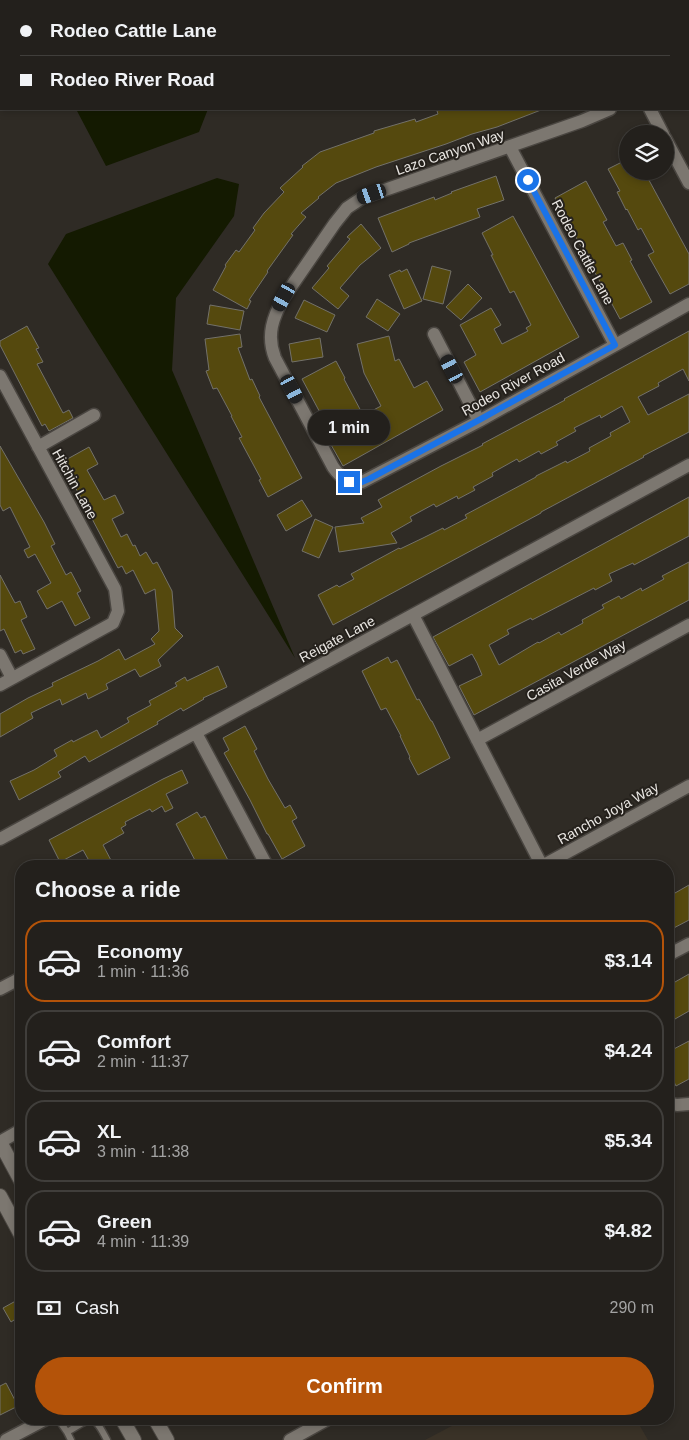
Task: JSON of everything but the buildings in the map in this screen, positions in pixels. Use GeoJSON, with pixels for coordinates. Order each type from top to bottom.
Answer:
{"type":"FeatureCollection","features":[{"type":"Feature","properties":{"kind":"main road"},"geometry":{"type":"LineString","coordinates":[[0,1142],[15,1170]]}},
{"type":"Feature","properties":{"kind":"main road"},"geometry":{"type":"LineString","coordinates":[[0,1196],[15,1224]]}},
{"type":"Feature","properties":{"kind":"main road"},"geometry":{"type":"LineString","coordinates":[[125,1425],[134,1440]]}},
{"type":"Feature","properties":{"kind":"main road"},"geometry":{"type":"LineString","coordinates":[[158,1425],[167,1440]]}},
{"type":"Feature","properties":{"kind":"street","name":"Lazo Canyon Way"},"geometry":{"type":"LineString","coordinates":[[349,482],[342,478],[332,467],[275,358],[270,339],[277,309],[335,223],[355,202],[362,198],[510,147],[608,110]]}},
{"type":"Feature","properties":{"kind":"street"},"geometry":{"type":"LineString","coordinates":[[651,110],[658,125]]}},
{"type":"Feature","properties":{"kind":"street","name":"Rodeo Cattle Lane"},"geometry":{"type":"LineString","coordinates":[[510,147],[615,345]]}},
{"type":"Feature","properties":{"kind":"street"},"geometry":{"type":"LineString","coordinates":[[674,155],[689,183]]}},
{"type":"Feature","properties":{"kind":"street","name":"Rodeo River Road"},"geometry":{"type":"LineString","coordinates":[[349,482],[362,482],[369,479],[689,304]]}},
{"type":"Feature","properties":{"kind":"street"},"geometry":{"type":"LineString","coordinates":[[434,334],[479,420]]}},
{"type":"Feature","properties":{"kind":"street","name":"Hitchin Lane"},"geometry":{"type":"LineString","coordinates":[[0,376],[115,589],[117,608],[113,623],[12,678]]}},
{"type":"Feature","properties":{"kind":"street"},"geometry":{"type":"LineString","coordinates":[[38,447],[94,415]]}},
{"type":"Feature","properties":{"kind":"street","name":"Reigate Lane"},"geometry":{"type":"LineString","coordinates":[[0,839],[689,466]]}},
{"type":"Feature","properties":{"kind":"street"},"geometry":{"type":"LineString","coordinates":[[413,615],[539,860]]}},
{"type":"Feature","properties":{"kind":"street","name":"Casita Verde Way"},"geometry":{"type":"LineString","coordinates":[[477,740],[689,625]]}},
{"type":"Feature","properties":{"kind":"street"},"geometry":{"type":"LineString","coordinates":[[0,655],[12,678],[0,685]]}},
{"type":"Feature","properties":{"kind":"street"},"geometry":{"type":"LineString","coordinates":[[196,733],[264,860]]}},
{"type":"Feature","properties":{"kind":"street","name":"Rancho Joya Way"},"geometry":{"type":"LineString","coordinates":[[553,860],[689,786]]}},
{"type":"Feature","properties":{"kind":"street"},"geometry":{"type":"LineString","coordinates":[[674,952],[689,944]]}},
{"type":"Feature","properties":{"kind":"street"},"geometry":{"type":"LineString","coordinates":[[0,989],[15,981]]}},
{"type":"Feature","properties":{"kind":"street"},"geometry":{"type":"LineString","coordinates":[[0,1142],[15,1133]]}},
{"type":"Feature","properties":{"kind":"street"},"geometry":{"type":"LineString","coordinates":[[6,1440],[35,1425]]}},
{"type":"Feature","properties":{"kind":"street"},"geometry":{"type":"LineString","coordinates":[[290,1440],[317,1425]]}},
{"type":"Feature","properties":{"kind":"lane"},"geometry":{"type":"LineString","coordinates":[[62,1425],[71,1440]]}},
{"type":"Feature","properties":{"kind":"lane"},"geometry":{"type":"LineString","coordinates":[[67,1432],[80,1425]]}},
{"type":"Feature","properties":{"kind":"lane"},"geometry":{"type":"LineString","coordinates":[[99,1425],[107,1440]]}},
{"type":"Feature","properties":{"kind":"shaded area"},"geometry":{"type":"Polygon","coordinates":[[[77,110],[208,110],[199,132],[106,166],[77,110]]]}},
{"type":"Feature","properties":{"kind":"shaded area"},"geometry":{"type":"Polygon","coordinates":[[[217,178],[239,184],[234,216],[176,298],[172,370],[295,658],[48,264],[66,234],[217,178]]]}},
{"type":"Feature","properties":{"kind":"shaded area"},"geometry":{"type":"Polygon","coordinates":[[[454,1425],[639,1425],[648,1440],[425,1440],[454,1425]]]}},
{"type":"Feature","properties":{"kind":"route"},"geometry":{"type":"LineString","coordinates":[[349,482],[356,483],[369,479],[615,345],[528,180]]}}]}
